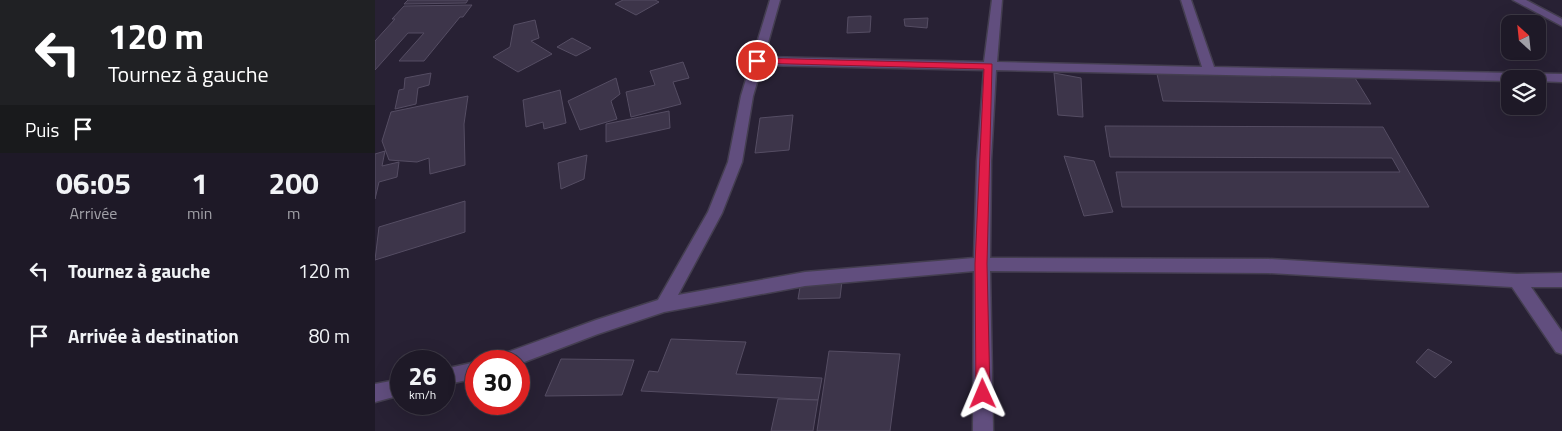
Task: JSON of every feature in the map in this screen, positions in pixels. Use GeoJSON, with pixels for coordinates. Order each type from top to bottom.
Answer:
{"type":"FeatureCollection","features":[{"type":"Feature","properties":{"kind":"street"},"geometry":{"type":"LineString","coordinates":[[664,305],[715,213],[735,162],[747,96],[775,0]]}},
{"type":"Feature","properties":{"kind":"street"},"geometry":{"type":"LineString","coordinates":[[983,431],[981,264],[989,66],[997,0]]}},
{"type":"Feature","properties":{"kind":"street"},"geometry":{"type":"LineString","coordinates":[[1186,0],[1209,69]]}},
{"type":"Feature","properties":{"kind":"street"},"geometry":{"type":"LineString","coordinates":[[1517,0],[1562,23]]}},
{"type":"Feature","properties":{"kind":"street"},"geometry":{"type":"LineString","coordinates":[[757,61],[1209,69],[1562,78]]}},
{"type":"Feature","properties":{"kind":"street"},"geometry":{"type":"LineString","coordinates":[[530,352],[596,327],[664,305],[805,279],[981,264],[1267,266],[1517,281],[1562,280]]}},
{"type":"Feature","properties":{"kind":"street"},"geometry":{"type":"LineString","coordinates":[[1517,281],[1562,346]]}},
{"type":"Feature","properties":{"kind":"street"},"geometry":{"type":"LineString","coordinates":[[375,393],[390,390]]}},
{"type":"Feature","properties":{"kind":"building"},"geometry":{"type":"Polygon","coordinates":[[[408,0],[468,0],[466,3],[404,4],[408,0]]]}},
{"type":"Feature","properties":{"kind":"building"},"geometry":{"type":"Polygon","coordinates":[[[623,0],[655,0],[659,2],[636,15],[615,4],[623,0]]]}},
{"type":"Feature","properties":{"kind":"building"},"geometry":{"type":"Polygon","coordinates":[[[472,5],[424,61],[399,61],[424,33],[408,33],[375,70],[375,41],[404,6],[472,5]]]}},
{"type":"Feature","properties":{"kind":"building"},"geometry":{"type":"Polygon","coordinates":[[[871,16],[870,32],[847,33],[848,17],[871,16]]]}},
{"type":"Feature","properties":{"kind":"building"},"geometry":{"type":"Polygon","coordinates":[[[928,18],[927,28],[905,26],[904,19],[928,18]]]}},
{"type":"Feature","properties":{"kind":"building"},"geometry":{"type":"Polygon","coordinates":[[[535,20],[539,38],[531,41],[552,54],[518,72],[493,57],[510,47],[514,25],[535,20]]]}},
{"type":"Feature","properties":{"kind":"building"},"geometry":{"type":"Polygon","coordinates":[[[572,38],[591,48],[576,56],[557,47],[572,38]]]}},
{"type":"Feature","properties":{"kind":"building"},"geometry":{"type":"Polygon","coordinates":[[[683,62],[689,78],[673,82],[681,104],[631,117],[626,92],[655,85],[650,71],[683,62]]]}},
{"type":"Feature","properties":{"kind":"building"},"geometry":{"type":"Polygon","coordinates":[[[431,73],[429,85],[418,88],[416,104],[395,109],[399,90],[404,89],[405,78],[431,73]]]}},
{"type":"Feature","properties":{"kind":"building"},"geometry":{"type":"Polygon","coordinates":[[[1054,73],[1081,78],[1083,117],[1058,115],[1054,73]]]}},
{"type":"Feature","properties":{"kind":"building"},"geometry":{"type":"Polygon","coordinates":[[[1157,74],[1355,78],[1371,104],[1163,101],[1157,74]]]}},
{"type":"Feature","properties":{"kind":"building"},"geometry":{"type":"Polygon","coordinates":[[[616,78],[620,94],[611,101],[617,119],[580,130],[568,101],[616,78]]]}},
{"type":"Feature","properties":{"kind":"building"},"geometry":{"type":"Polygon","coordinates":[[[560,90],[566,123],[544,129],[543,122],[526,127],[523,100],[560,90]]]}},
{"type":"Feature","properties":{"kind":"building"},"geometry":{"type":"Polygon","coordinates":[[[468,96],[464,124],[465,165],[430,174],[429,158],[417,162],[389,160],[382,141],[391,112],[468,96]]]}},
{"type":"Feature","properties":{"kind":"building"},"geometry":{"type":"Polygon","coordinates":[[[669,111],[670,128],[606,142],[606,124],[669,111]]]}},
{"type":"Feature","properties":{"kind":"building"},"geometry":{"type":"Polygon","coordinates":[[[793,115],[789,150],[755,153],[760,118],[793,115]]]}},
{"type":"Feature","properties":{"kind":"building"},"geometry":{"type":"Polygon","coordinates":[[[1105,126],[1383,127],[1429,207],[1122,207],[1116,172],[1400,172],[1392,158],[1110,157],[1105,126]]]}},
{"type":"Feature","properties":{"kind":"building"},"geometry":{"type":"Polygon","coordinates":[[[385,151],[382,166],[399,162],[397,177],[379,182],[375,199],[375,154],[385,151]]]}},
{"type":"Feature","properties":{"kind":"building"},"geometry":{"type":"Polygon","coordinates":[[[587,155],[584,179],[561,189],[558,163],[587,155]]]}},
{"type":"Feature","properties":{"kind":"building"},"geometry":{"type":"Polygon","coordinates":[[[1064,156],[1094,161],[1113,212],[1084,216],[1064,156]]]}},
{"type":"Feature","properties":{"kind":"building"},"geometry":{"type":"Polygon","coordinates":[[[465,201],[465,232],[375,260],[379,227],[465,201]]]}},
{"type":"Feature","properties":{"kind":"building"},"geometry":{"type":"Polygon","coordinates":[[[801,281],[842,281],[840,298],[798,299],[801,281]]]}},
{"type":"Feature","properties":{"kind":"building"},"geometry":{"type":"Polygon","coordinates":[[[671,339],[746,342],[736,374],[822,378],[818,400],[641,391],[649,371],[658,372],[671,339]]]}},
{"type":"Feature","properties":{"kind":"building"},"geometry":{"type":"Polygon","coordinates":[[[1428,349],[1452,362],[1435,378],[1416,362],[1428,349]]]}},
{"type":"Feature","properties":{"kind":"building"},"geometry":{"type":"Polygon","coordinates":[[[829,351],[900,354],[890,431],[817,431],[829,351]]]}},
{"type":"Feature","properties":{"kind":"building"},"geometry":{"type":"Polygon","coordinates":[[[561,359],[634,360],[622,395],[545,396],[561,359]]]}},
{"type":"Feature","properties":{"kind":"building"},"geometry":{"type":"Polygon","coordinates":[[[778,399],[818,400],[813,431],[771,431],[778,399]]]}},
{"type":"Feature","properties":{"kind":"route"},"geometry":{"type":"LineString","coordinates":[[757,61],[989,66],[981,264],[983,394]]}}]}
